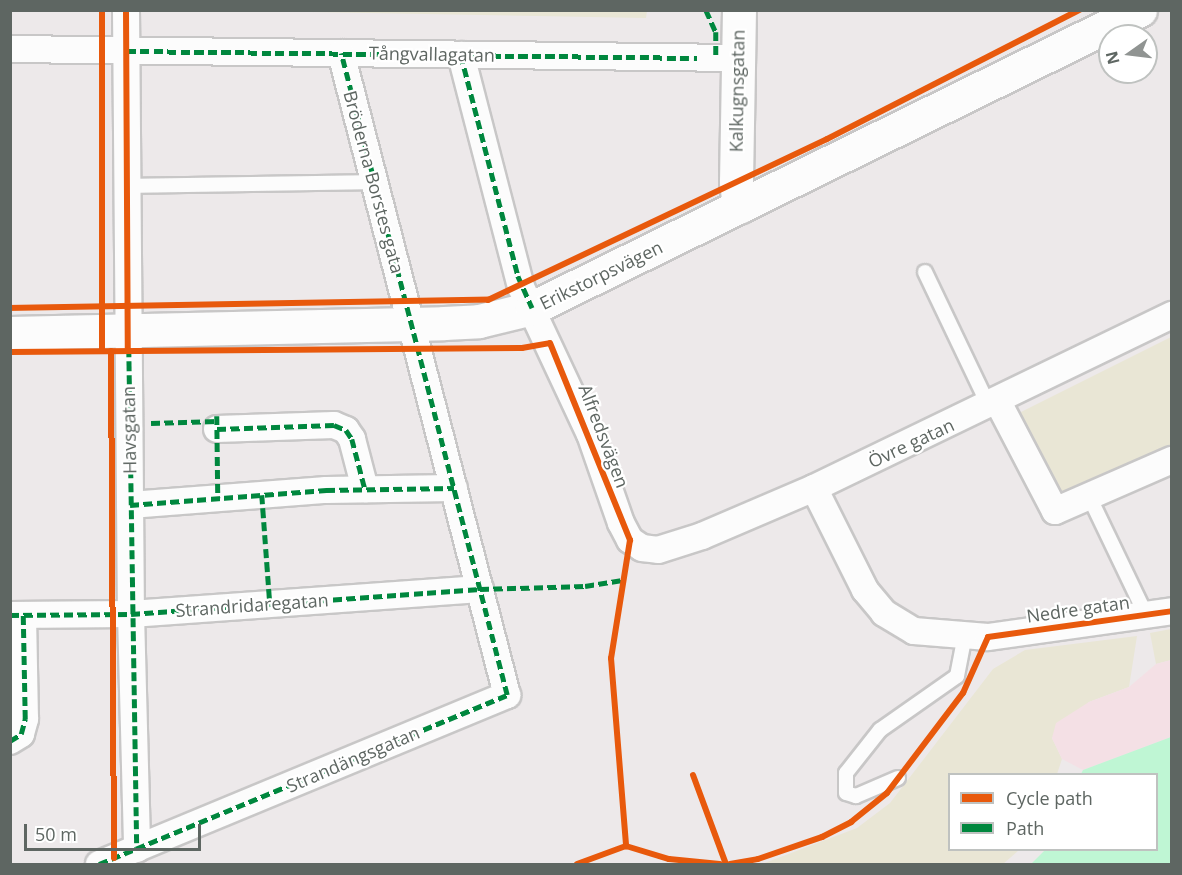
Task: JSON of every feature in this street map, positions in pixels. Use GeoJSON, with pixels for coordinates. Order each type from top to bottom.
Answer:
{"type":"FeatureCollection","features":[{"type":"Feature","properties":{"kind":"street","name":"Havsgatan"},"geometry":{"type":"LineString","coordinates":[[126,10],[131,614],[137,849]]}},
{"type":"Feature","properties":{"kind":"street","name":"Kalkugnsgatan"},"geometry":{"type":"LineString","coordinates":[[739,10],[735,182],[739,207]]}},
{"type":"Feature","properties":{"kind":"street","name":"Erikstorpsvägen"},"geometry":{"type":"LineString","coordinates":[[10,333],[479,321],[532,308],[1140,10]]}},
{"type":"Feature","properties":{"kind":"street","name":"Tångvallagatan"},"geometry":{"type":"LineString","coordinates":[[10,49],[738,58]]}},
{"type":"Feature","properties":{"kind":"street","name":"Bröderna Borstes gata"},"geometry":{"type":"LineString","coordinates":[[340,53],[480,589]]}},
{"type":"Feature","properties":{"kind":"street","name":"Alfredsvägen"},"geometry":{"type":"LineString","coordinates":[[461,55],[518,276],[590,434],[621,523],[630,540],[642,548]]}},
{"type":"Feature","properties":{"kind":"street","name":"Övre gatan"},"geometry":{"type":"LineString","coordinates":[[642,548],[658,550],[702,536],[814,488],[994,404],[1172,315]]}},
{"type":"Feature","properties":{"kind":"street"},"geometry":{"type":"LineString","coordinates":[[994,404],[1054,511],[1172,460]]}},
{"type":"Feature","properties":{"kind":"street"},"geometry":{"type":"LineString","coordinates":[[218,429],[340,428],[352,439],[365,489]]}},
{"type":"Feature","properties":{"kind":"street"},"geometry":{"type":"LineString","coordinates":[[130,505],[365,489],[454,488]]}},
{"type":"Feature","properties":{"kind":"street","name":"Nedre gatan"},"geometry":{"type":"LineString","coordinates":[[814,488],[865,590],[884,613],[914,631],[988,637],[1172,611]]}},
{"type":"Feature","properties":{"kind":"street","name":"Strandridaregatan"},"geometry":{"type":"LineString","coordinates":[[10,741],[21,734],[25,719],[17,615],[131,614],[480,589]]}},
{"type":"Feature","properties":{"kind":"street","name":"Strandängsgatan"},"geometry":{"type":"LineString","coordinates":[[99,864],[507,695],[480,589]]}},
{"type":"Feature","properties":{"kind":"lane"},"geometry":{"type":"LineString","coordinates":[[129,186],[374,182]]}},
{"type":"Feature","properties":{"kind":"lane"},"geometry":{"type":"LineString","coordinates":[[925,272],[994,404]]}},
{"type":"Feature","properties":{"kind":"lane"},"geometry":{"type":"LineString","coordinates":[[1089,496],[1146,615]]}},
{"type":"Feature","properties":{"kind":"lane"},"geometry":{"type":"LineString","coordinates":[[898,778],[856,796],[846,794],[846,772],[880,730],[957,676],[965,635]]}},
{"type":"Feature","properties":{"kind":"shaded area"},"geometry":{"type":"Polygon","coordinates":[[[647,10],[646,18],[249,11],[647,10]]]}},
{"type":"Feature","properties":{"kind":"shaded area"},"geometry":{"type":"Polygon","coordinates":[[[1171,337],[1171,452],[1075,496],[1057,494],[1019,413],[1171,337]]]}},
{"type":"Feature","properties":{"kind":"shaded area"},"geometry":{"type":"Polygon","coordinates":[[[1171,629],[1171,660],[1156,664],[1150,633],[1171,629]]]}},
{"type":"Feature","properties":{"kind":"shaded area"},"geometry":{"type":"Polygon","coordinates":[[[1137,636],[1129,687],[1089,702],[1052,738],[1062,759],[1057,773],[948,773],[948,851],[1018,851],[1003,864],[762,864],[857,828],[890,803],[993,669],[1025,650],[1137,636]]]}},
{"type":"Feature","properties":{"kind":"shaded area"},"geometry":{"type":"Polygon","coordinates":[[[1171,737],[1171,864],[1031,864],[1044,851],[1158,851],[1158,773],[1082,773],[1083,770],[1171,737]]]}},
{"type":"Feature","properties":{"kind":"sand"},"geometry":{"type":"Polygon","coordinates":[[[1171,660],[1171,737],[1083,770],[1062,759],[1052,738],[1056,723],[1089,702],[1129,687],[1156,664],[1171,660]]]}},
{"type":"Feature","properties":{"kind":"marked path"},"geometry":{"type":"LineString","coordinates":[[706,10],[716,32],[716,58]]}},
{"type":"Feature","properties":{"kind":"marked path"},"geometry":{"type":"LineString","coordinates":[[127,51],[697,58]]}},
{"type":"Feature","properties":{"kind":"marked path"},"geometry":{"type":"LineString","coordinates":[[99,864],[507,695],[341,53]]}},
{"type":"Feature","properties":{"kind":"marked path"},"geometry":{"type":"LineString","coordinates":[[461,55],[518,276],[532,308]]}},
{"type":"Feature","properties":{"kind":"marked path"},"geometry":{"type":"LineString","coordinates":[[129,348],[137,849]]}},
{"type":"Feature","properties":{"kind":"marked path"},"geometry":{"type":"LineString","coordinates":[[217,416],[218,498]]}},
{"type":"Feature","properties":{"kind":"marked path"},"geometry":{"type":"LineString","coordinates":[[151,423],[218,421]]}},
{"type":"Feature","properties":{"kind":"marked path"},"geometry":{"type":"LineString","coordinates":[[217,429],[334,425],[346,430],[352,439],[365,489]]}},
{"type":"Feature","properties":{"kind":"marked path"},"geometry":{"type":"LineString","coordinates":[[130,505],[326,490],[454,488]]}},
{"type":"Feature","properties":{"kind":"marked path"},"geometry":{"type":"LineString","coordinates":[[262,495],[270,604]]}},
{"type":"Feature","properties":{"kind":"marked path"},"geometry":{"type":"LineString","coordinates":[[10,615],[131,614],[480,589],[585,586],[623,580]]}},
{"type":"Feature","properties":{"kind":"marked path"},"geometry":{"type":"LineString","coordinates":[[10,741],[21,734],[25,719],[23,615]]}},
{"type":"Feature","properties":{"kind":"cycle path"},"geometry":{"type":"LineString","coordinates":[[102,10],[102,351]]}},
{"type":"Feature","properties":{"kind":"cycle path"},"geometry":{"type":"LineString","coordinates":[[126,10],[128,351]]}},
{"type":"Feature","properties":{"kind":"cycle path"},"geometry":{"type":"LineString","coordinates":[[10,308],[488,300],[827,139],[1079,10]]}},
{"type":"Feature","properties":{"kind":"cycle path"},"geometry":{"type":"LineString","coordinates":[[10,352],[522,348],[550,343],[630,540],[611,658],[626,846]]}},
{"type":"Feature","properties":{"kind":"cycle path"},"geometry":{"type":"LineString","coordinates":[[111,351],[114,858]]}},
{"type":"Feature","properties":{"kind":"cycle path"},"geometry":{"type":"LineString","coordinates":[[730,864],[758,859],[822,837],[851,822],[887,793],[963,693],[988,637],[1172,611]]}},
{"type":"Feature","properties":{"kind":"cycle path"},"geometry":{"type":"LineString","coordinates":[[693,775],[726,864]]}},
{"type":"Feature","properties":{"kind":"cycle path"},"geometry":{"type":"LineString","coordinates":[[577,864],[626,846],[669,859],[720,864]]}}]}
